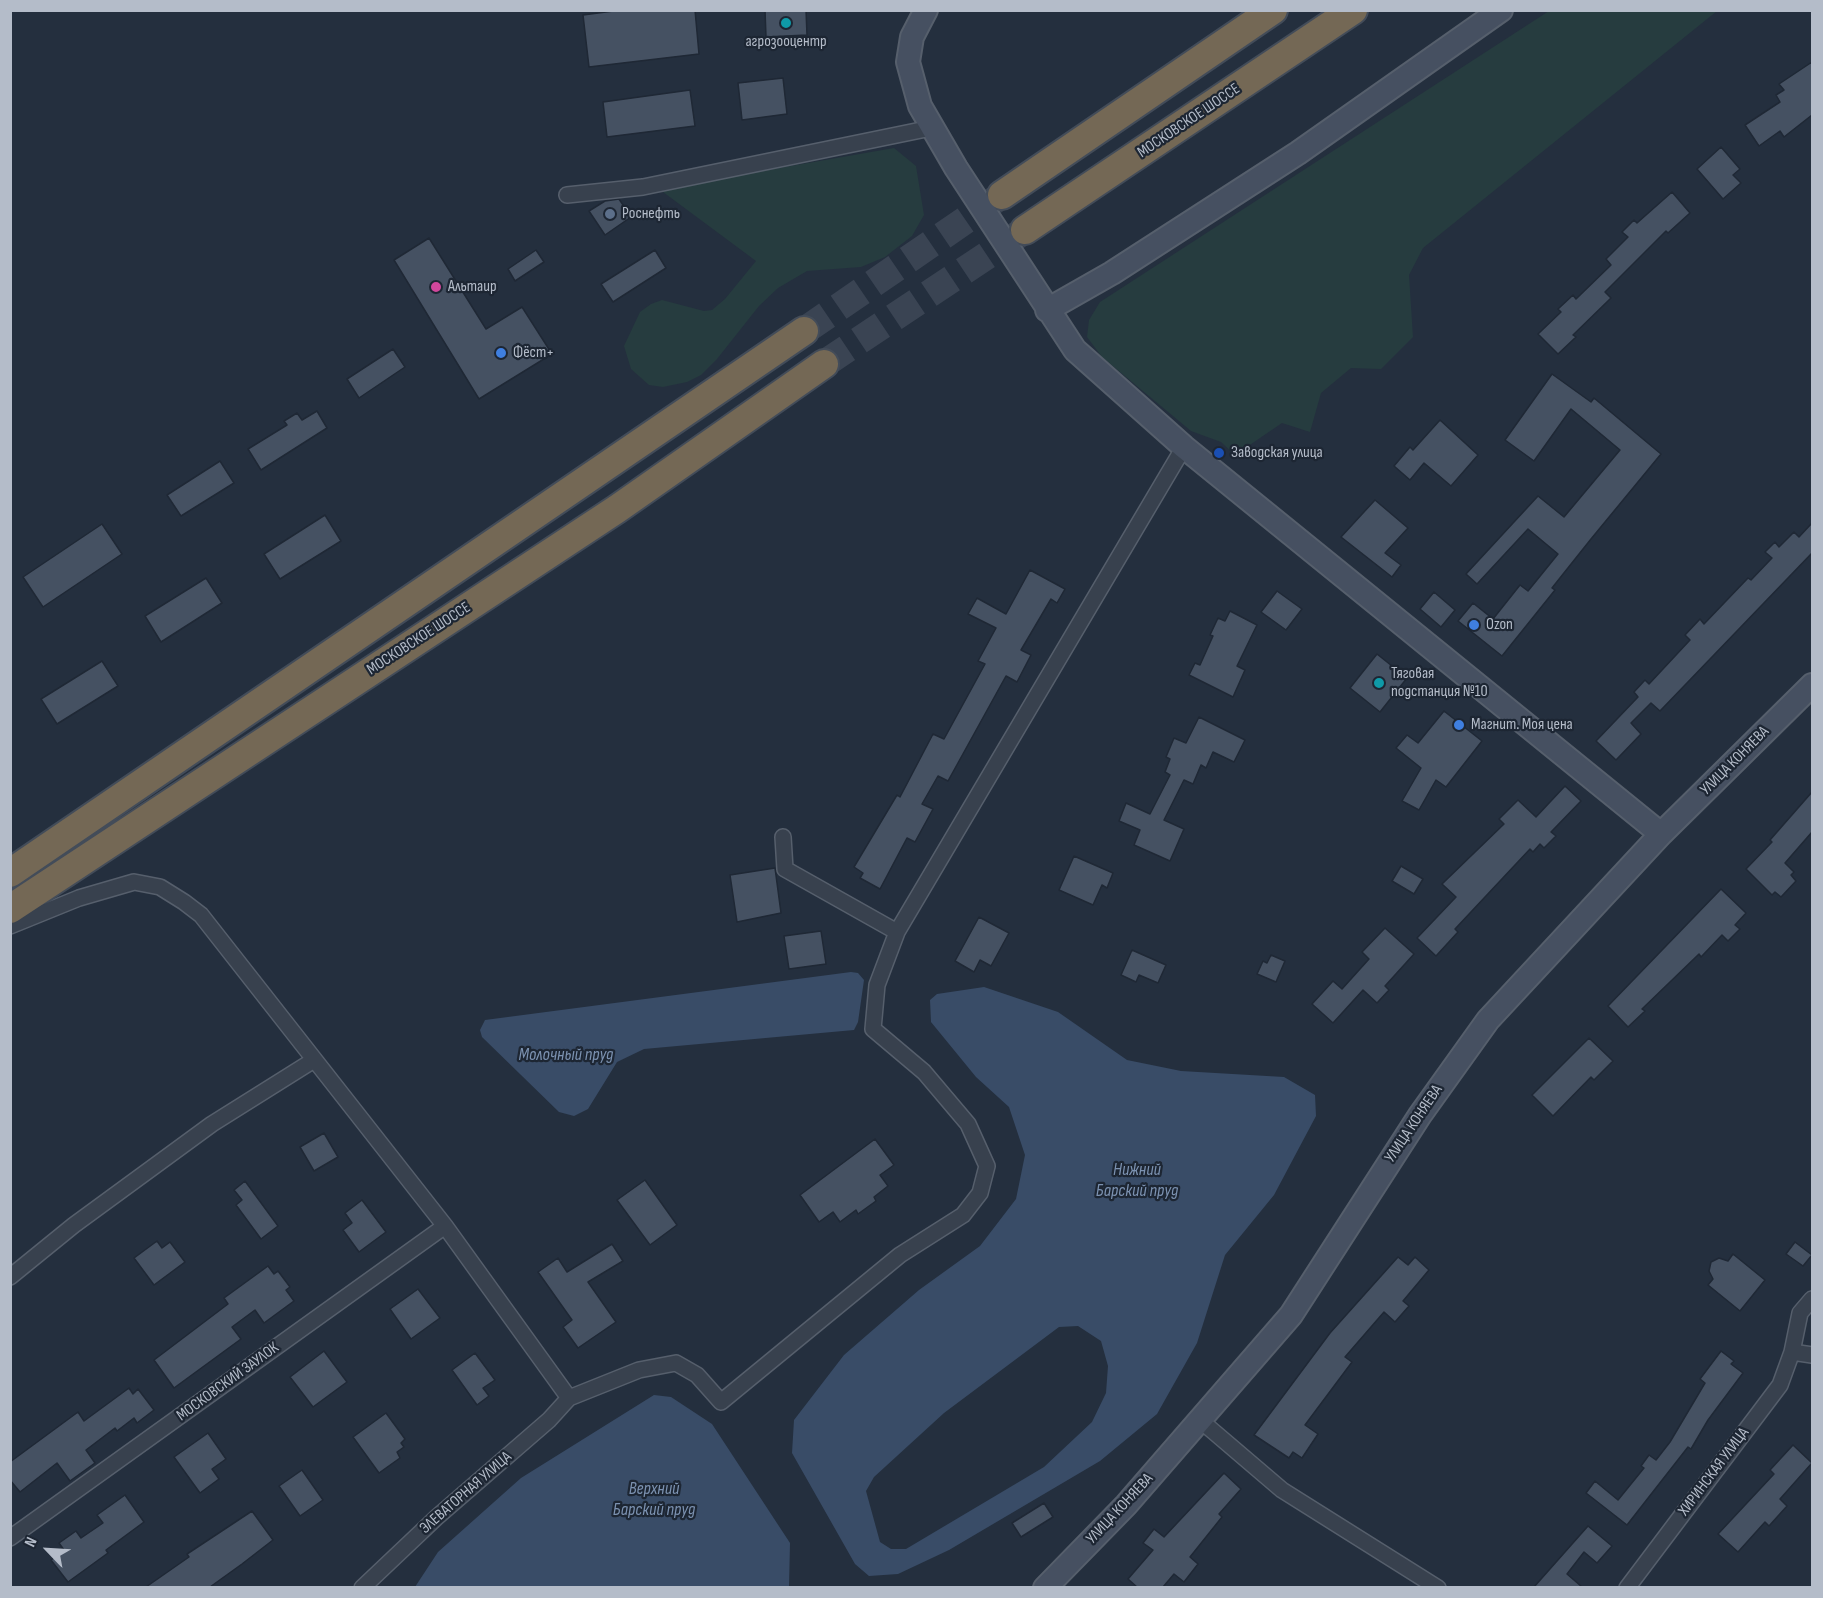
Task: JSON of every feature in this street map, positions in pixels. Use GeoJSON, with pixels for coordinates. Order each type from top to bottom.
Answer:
{"type":"FeatureCollection","features":[{"type":"Feature","properties":{"kind":"highway"},"geometry":{"type":"LineString","coordinates":[[1002,195],[1273,10]]}},
{"type":"Feature","properties":{"kind":"highway","name":"МОСКОВСКОЕ ШОССЕ"},"geometry":{"type":"LineString","coordinates":[[1024,230],[1353,10]]}},
{"type":"Feature","properties":{"kind":"highway"},"geometry":{"type":"LineString","coordinates":[[10,873],[804,331]]}},
{"type":"Feature","properties":{"kind":"highway","name":"МОСКОВСКОЕ ШОССЕ"},"geometry":{"type":"LineString","coordinates":[[10,909],[617,509],[825,364]]}},
{"type":"Feature","properties":{"kind":"street"},"geometry":{"type":"LineString","coordinates":[[926,10],[912,37],[908,62],[920,106],[931,128],[1075,350],[1184,447],[1661,834]]}},
{"type":"Feature","properties":{"kind":"street"},"geometry":{"type":"LineString","coordinates":[[1047,310],[1112,273],[1298,153],[1501,10]]}},
{"type":"Feature","properties":{"kind":"street"},"geometry":{"type":"LineString","coordinates":[[567,195],[643,187],[931,128]]}},
{"type":"Feature","properties":{"kind":"street"},"geometry":{"type":"LineString","coordinates":[[10,926],[79,898],[134,882],[159,887],[201,915],[445,1226],[569,1398],[639,1370],[676,1363],[697,1376],[721,1402],[900,1256],[963,1215],[980,1193],[987,1167],[968,1124],[924,1072],[873,1029],[876,985],[897,932],[1184,447]]}},
{"type":"Feature","properties":{"kind":"street","name":"УЛИЦА КОНЯЕВА"},"geometry":{"type":"LineString","coordinates":[[1045,1587],[1126,1505],[1291,1315],[1419,1115],[1488,1020],[1661,834],[1812,685]]}},
{"type":"Feature","properties":{"kind":"street"},"geometry":{"type":"LineString","coordinates":[[783,837],[785,869],[897,932]]}},
{"type":"Feature","properties":{"kind":"street"},"geometry":{"type":"LineString","coordinates":[[10,1277],[74,1226],[212,1124],[314,1060]]}},
{"type":"Feature","properties":{"kind":"street","name":"МОСКОВСКИЙ ЗАУЛОК"},"geometry":{"type":"LineString","coordinates":[[10,1538],[445,1226]]}},
{"type":"Feature","properties":{"kind":"street","name":"ХИРИНСКАЯ УЛИЦА"},"geometry":{"type":"LineString","coordinates":[[1627,1587],[1780,1385],[1792,1352],[1800,1313],[1812,1299]]}},
{"type":"Feature","properties":{"kind":"street"},"geometry":{"type":"LineString","coordinates":[[1792,1352],[1812,1355]]}},
{"type":"Feature","properties":{"kind":"street","name":"ЭЛЕВАТОРНАЯ УЛИЦА"},"geometry":{"type":"LineString","coordinates":[[362,1587],[436,1517],[549,1420],[569,1398]]}},
{"type":"Feature","properties":{"kind":"street"},"geometry":{"type":"LineString","coordinates":[[1200,1419],[1282,1491],[1438,1587]]}},
{"type":"Feature","properties":{"kind":"green space"},"geometry":{"type":"Polygon","coordinates":[[[1549,11],[1717,11],[1423,248],[1409,275],[1413,337],[1381,369],[1351,368],[1321,393],[1310,432],[1282,423],[1235,455],[1221,442],[1191,431],[1102,357],[1087,337],[1089,320],[1100,302],[1549,11]]]}},
{"type":"Feature","properties":{"kind":"green space"},"geometry":{"type":"Polygon","coordinates":[[[894,148],[916,166],[924,215],[912,236],[885,257],[861,267],[807,271],[778,288],[759,306],[717,359],[701,375],[687,382],[663,387],[649,385],[631,369],[624,346],[640,312],[662,300],[704,311],[712,310],[725,299],[756,261],[659,189],[894,148]]]}},
{"type":"Feature","properties":{"kind":"water","name":"Молочный пруд"},"geometry":{"type":"Polygon","coordinates":[[[851,972],[858,973],[864,980],[858,1022],[854,1030],[644,1049],[617,1062],[588,1109],[574,1116],[559,1112],[482,1037],[480,1030],[485,1020],[851,972]]]}},
{"type":"Feature","properties":{"kind":"water","name":"Нижний Барский пруд"},"geometry":{"type":"Polygon","coordinates":[[[984,987],[1058,1012],[1127,1060],[1181,1071],[1284,1077],[1315,1095],[1316,1116],[1274,1195],[1225,1255],[1197,1343],[1157,1414],[1100,1461],[949,1550],[898,1574],[869,1576],[855,1564],[792,1453],[794,1420],[844,1355],[919,1290],[980,1246],[1016,1199],[1025,1155],[1009,1107],[976,1077],[931,1022],[930,1000],[937,994],[984,987]],[[1078,1326],[1059,1327],[944,1413],[874,1477],[866,1491],[880,1542],[891,1549],[906,1549],[1044,1467],[1092,1422],[1106,1393],[1108,1366],[1101,1341],[1078,1326]]]}},
{"type":"Feature","properties":{"kind":"water","name":"Верхний Барский пруд"},"geometry":{"type":"Polygon","coordinates":[[[654,1395],[671,1397],[712,1424],[790,1543],[789,1587],[415,1587],[438,1552],[521,1478],[654,1395]]]}},
{"type":"Feature","properties":{"kind":"building"},"geometry":{"type":"Polygon","coordinates":[[[621,10],[695,10],[699,54],[589,67],[583,15],[621,10]]]}},
{"type":"Feature","properties":{"kind":"building","name":"агрозооцентр"},"geometry":{"type":"Polygon","coordinates":[[[765,10],[806,10],[807,35],[766,37],[765,10]]]}},
{"type":"Feature","properties":{"kind":"building"},"geometry":{"type":"Polygon","coordinates":[[[1812,62],[1812,115],[1784,137],[1780,131],[1759,146],[1745,125],[1780,102],[1776,95],[1784,90],[1779,84],[1812,62]]]}},
{"type":"Feature","properties":{"kind":"building"},"geometry":{"type":"Polygon","coordinates":[[[783,78],[787,114],[742,120],[738,83],[783,78]]]}},
{"type":"Feature","properties":{"kind":"building"},"geometry":{"type":"Polygon","coordinates":[[[690,90],[695,126],[607,137],[603,102],[690,90]]]}},
{"type":"Feature","properties":{"kind":"building"},"geometry":{"type":"Polygon","coordinates":[[[1721,147],[1740,169],[1733,175],[1741,183],[1723,199],[1697,169],[1721,147]]]}},
{"type":"Feature","properties":{"kind":"building"},"geometry":{"type":"Polygon","coordinates":[[[1672,192],[1690,213],[1668,233],[1666,231],[1605,292],[1611,298],[1573,335],[1576,337],[1558,354],[1538,334],[1561,312],[1558,309],[1573,295],[1576,299],[1611,265],[1606,259],[1628,237],[1622,232],[1634,220],[1637,223],[1672,192]]]}},
{"type":"Feature","properties":{"kind":"building","name":"Роснефть"},"geometry":{"type":"Polygon","coordinates":[[[619,199],[631,217],[605,235],[589,211],[605,201],[619,199]]]}},
{"type":"Feature","properties":{"kind":"building"},"geometry":{"type":"Polygon","coordinates":[[[429,238],[486,329],[522,307],[552,354],[479,399],[394,260],[429,238]]]}},
{"type":"Feature","properties":{"kind":"building"},"geometry":{"type":"Polygon","coordinates":[[[536,250],[544,262],[515,281],[508,269],[536,250]]]}},
{"type":"Feature","properties":{"kind":"building"},"geometry":{"type":"Polygon","coordinates":[[[655,250],[666,268],[613,302],[601,284],[655,250]]]}},
{"type":"Feature","properties":{"kind":"building"},"geometry":{"type":"Polygon","coordinates":[[[393,349],[405,367],[359,398],[347,379],[393,349]]]}},
{"type":"Feature","properties":{"kind":"building"},"geometry":{"type":"Polygon","coordinates":[[[1552,374],[1591,402],[1594,398],[1661,454],[1552,588],[1555,590],[1502,656],[1458,621],[1473,603],[1493,619],[1520,585],[1528,591],[1558,554],[1528,529],[1477,584],[1466,574],[1538,496],[1564,517],[1620,450],[1571,409],[1534,461],[1505,440],[1552,374]]]}},
{"type":"Feature","properties":{"kind":"building"},"geometry":{"type":"Polygon","coordinates":[[[317,411],[327,428],[261,470],[248,449],[287,425],[284,421],[297,413],[302,420],[317,411]]]}},
{"type":"Feature","properties":{"kind":"building"},"geometry":{"type":"Polygon","coordinates":[[[1440,420],[1478,455],[1451,486],[1424,463],[1410,480],[1394,466],[1410,447],[1413,450],[1440,420]]]}},
{"type":"Feature","properties":{"kind":"building"},"geometry":{"type":"Polygon","coordinates":[[[220,461],[234,483],[181,516],[167,495],[220,461]]]}},
{"type":"Feature","properties":{"kind":"building"},"geometry":{"type":"Polygon","coordinates":[[[1375,500],[1408,528],[1385,553],[1401,565],[1392,577],[1341,537],[1375,500]]]}},
{"type":"Feature","properties":{"kind":"building"},"geometry":{"type":"Polygon","coordinates":[[[325,515],[341,541],[280,579],[264,554],[325,515]]]}},
{"type":"Feature","properties":{"kind":"building"},"geometry":{"type":"Polygon","coordinates":[[[1812,523],[1812,553],[1660,711],[1651,703],[1631,723],[1641,734],[1616,760],[1596,741],[1638,697],[1634,692],[1645,680],[1649,684],[1690,640],[1685,635],[1700,619],[1704,624],[1748,578],[1751,580],[1772,558],[1765,552],[1775,542],[1779,547],[1794,532],[1799,537],[1812,523]]]}},
{"type":"Feature","properties":{"kind":"building"},"geometry":{"type":"Polygon","coordinates":[[[102,524],[122,554],[43,607],[23,577],[102,524]]]}},
{"type":"Feature","properties":{"kind":"building"},"geometry":{"type":"Polygon","coordinates":[[[1030,570],[1065,589],[1057,603],[1051,599],[1021,650],[1031,655],[1017,682],[1006,676],[948,781],[938,776],[922,804],[933,809],[915,842],[907,838],[880,889],[860,878],[863,873],[854,867],[897,795],[900,797],[933,734],[944,739],[985,664],[978,661],[996,628],[968,614],[977,598],[1006,614],[1030,570]]]}},
{"type":"Feature","properties":{"kind":"building"},"geometry":{"type":"Polygon","coordinates":[[[206,578],[222,603],[161,642],[145,616],[206,578]]]}},
{"type":"Feature","properties":{"kind":"building"},"geometry":{"type":"Polygon","coordinates":[[[1277,591],[1302,609],[1286,630],[1261,612],[1277,591]]]}},
{"type":"Feature","properties":{"kind":"building"},"geometry":{"type":"Polygon","coordinates":[[[1434,592],[1455,610],[1441,627],[1420,609],[1434,592]]]}},
{"type":"Feature","properties":{"kind":"building"},"geometry":{"type":"Polygon","coordinates":[[[1230,611],[1257,625],[1237,666],[1245,670],[1233,697],[1189,675],[1195,663],[1200,665],[1218,618],[1225,621],[1230,611]]]}},
{"type":"Feature","properties":{"kind":"building","name":"Тяговая подстанция №10"},"geometry":{"type":"Polygon","coordinates":[[[1377,654],[1407,678],[1380,712],[1350,688],[1377,654]]]}},
{"type":"Feature","properties":{"kind":"building"},"geometry":{"type":"Polygon","coordinates":[[[102,661],[118,686],[57,724],[41,699],[102,661]]]}},
{"type":"Feature","properties":{"kind":"building"},"geometry":{"type":"Polygon","coordinates":[[[1444,711],[1482,741],[1446,787],[1436,780],[1419,810],[1402,801],[1421,768],[1396,748],[1407,735],[1418,743],[1444,711]]]}},
{"type":"Feature","properties":{"kind":"building"},"geometry":{"type":"Polygon","coordinates":[[[1199,717],[1245,740],[1234,762],[1213,752],[1206,768],[1201,765],[1193,784],[1184,780],[1164,820],[1184,829],[1170,861],[1134,845],[1140,830],[1119,821],[1126,803],[1150,814],[1170,775],[1165,772],[1170,759],[1166,757],[1174,738],[1186,743],[1199,717]]]}},
{"type":"Feature","properties":{"kind":"building"},"geometry":{"type":"Polygon","coordinates":[[[1565,786],[1581,801],[1551,832],[1556,836],[1544,848],[1540,844],[1533,852],[1530,849],[1455,929],[1458,932],[1436,956],[1417,938],[1456,897],[1442,884],[1504,824],[1499,819],[1518,800],[1536,817],[1565,786]]]}},
{"type":"Feature","properties":{"kind":"building"},"geometry":{"type":"Polygon","coordinates":[[[1812,792],[1812,832],[1785,863],[1794,872],[1791,875],[1796,881],[1781,897],[1775,892],[1772,895],[1746,869],[1772,842],[1770,840],[1812,792]]]}},
{"type":"Feature","properties":{"kind":"building"},"geometry":{"type":"Polygon","coordinates":[[[1074,856],[1113,873],[1107,888],[1102,885],[1093,905],[1059,890],[1074,856]]]}},
{"type":"Feature","properties":{"kind":"building"},"geometry":{"type":"Polygon","coordinates":[[[1401,866],[1423,879],[1414,894],[1392,881],[1401,866]]]}},
{"type":"Feature","properties":{"kind":"building"},"geometry":{"type":"Polygon","coordinates":[[[775,868],[781,913],[737,922],[730,875],[775,868]]]}},
{"type":"Feature","properties":{"kind":"building"},"geometry":{"type":"Polygon","coordinates":[[[1721,889],[1746,913],[1735,925],[1740,929],[1728,941],[1722,935],[1701,957],[1699,954],[1642,1009],[1645,1011],[1628,1027],[1608,1006],[1721,889]]]}},
{"type":"Feature","properties":{"kind":"building"},"geometry":{"type":"Polygon","coordinates":[[[979,917],[1009,933],[991,966],[980,960],[974,972],[955,961],[979,917]]]}},
{"type":"Feature","properties":{"kind":"building"},"geometry":{"type":"Polygon","coordinates":[[[1385,928],[1414,954],[1385,986],[1389,990],[1377,1003],[1363,990],[1333,1023],[1312,1004],[1333,981],[1342,989],[1369,959],[1362,952],[1385,928]]]}},
{"type":"Feature","properties":{"kind":"building"},"geometry":{"type":"Polygon","coordinates":[[[821,931],[826,964],[789,969],[784,936],[821,931]]]}},
{"type":"Feature","properties":{"kind":"building"},"geometry":{"type":"Polygon","coordinates":[[[1132,950],[1166,965],[1158,983],[1139,975],[1136,982],[1121,975],[1132,950]]]}},
{"type":"Feature","properties":{"kind":"building"},"geometry":{"type":"Polygon","coordinates":[[[1271,955],[1285,961],[1276,982],[1257,974],[1263,961],[1267,963],[1271,955]]]}},
{"type":"Feature","properties":{"kind":"building"},"geometry":{"type":"Polygon","coordinates":[[[1589,1038],[1613,1061],[1594,1080],[1591,1077],[1553,1116],[1532,1095],[1589,1038]]]}},
{"type":"Feature","properties":{"kind":"building"},"geometry":{"type":"Polygon","coordinates":[[[324,1133],[338,1157],[314,1171],[300,1147],[324,1133]]]}},
{"type":"Feature","properties":{"kind":"building"},"geometry":{"type":"Polygon","coordinates":[[[875,1139],[894,1165],[880,1175],[888,1186],[874,1197],[876,1201],[858,1214],[856,1210],[840,1222],[833,1212],[819,1222],[800,1195],[875,1139]]]}},
{"type":"Feature","properties":{"kind":"building"},"geometry":{"type":"Polygon","coordinates":[[[645,1180],[677,1225],[650,1245],[617,1200],[645,1180]]]}},
{"type":"Feature","properties":{"kind":"building"},"geometry":{"type":"Polygon","coordinates":[[[245,1181],[278,1226],[261,1239],[236,1205],[242,1200],[234,1190],[245,1181]]]}},
{"type":"Feature","properties":{"kind":"building"},"geometry":{"type":"Polygon","coordinates":[[[362,1200],[386,1232],[359,1252],[343,1230],[352,1223],[345,1213],[362,1200]]]}},
{"type":"Feature","properties":{"kind":"building"},"geometry":{"type":"Polygon","coordinates":[[[157,1241],[162,1248],[170,1242],[185,1262],[154,1285],[134,1258],[157,1241]]]}},
{"type":"Feature","properties":{"kind":"building"},"geometry":{"type":"Polygon","coordinates":[[[1795,1242],[1812,1255],[1803,1266],[1786,1254],[1795,1242]]]}},
{"type":"Feature","properties":{"kind":"building"},"geometry":{"type":"Polygon","coordinates":[[[612,1244],[623,1261],[588,1282],[616,1322],[578,1348],[563,1327],[572,1320],[538,1272],[558,1258],[567,1272],[612,1244]]]}},
{"type":"Feature","properties":{"kind":"building"},"geometry":{"type":"Polygon","coordinates":[[[1733,1254],[1765,1280],[1740,1311],[1708,1285],[1713,1279],[1709,1271],[1711,1262],[1719,1258],[1728,1261],[1733,1254]]]}},
{"type":"Feature","properties":{"kind":"building"},"geometry":{"type":"Polygon","coordinates":[[[1398,1257],[1408,1265],[1415,1257],[1429,1270],[1403,1301],[1409,1306],[1395,1322],[1384,1312],[1345,1357],[1352,1362],[1305,1425],[1318,1434],[1302,1458],[1293,1452],[1289,1458],[1254,1435],[1330,1333],[1398,1257]]]}},
{"type":"Feature","properties":{"kind":"building"},"geometry":{"type":"Polygon","coordinates":[[[268,1266],[274,1274],[278,1271],[290,1287],[286,1290],[294,1301],[264,1323],[255,1310],[232,1327],[241,1339],[174,1388],[154,1360],[228,1304],[224,1298],[268,1266]]]}},
{"type":"Feature","properties":{"kind":"building"},"geometry":{"type":"Polygon","coordinates":[[[418,1289],[440,1318],[411,1339],[390,1309],[418,1289]]]}},
{"type":"Feature","properties":{"kind":"building"},"geometry":{"type":"Polygon","coordinates":[[[324,1351],[347,1382],[313,1407],[290,1377],[324,1351]]]}},
{"type":"Feature","properties":{"kind":"building"},"geometry":{"type":"Polygon","coordinates":[[[1721,1351],[1734,1361],[1731,1364],[1743,1373],[1708,1420],[1691,1449],[1688,1447],[1627,1525],[1586,1493],[1595,1481],[1618,1500],[1644,1468],[1641,1466],[1649,1455],[1656,1460],[1670,1442],[1705,1383],[1700,1379],[1721,1351]]]}},
{"type":"Feature","properties":{"kind":"building"},"geometry":{"type":"Polygon","coordinates":[[[475,1353],[495,1380],[483,1388],[489,1396],[477,1405],[452,1370],[475,1353]]]}},
{"type":"Feature","properties":{"kind":"building"},"geometry":{"type":"Polygon","coordinates":[[[129,1388],[133,1394],[138,1389],[154,1410],[137,1423],[134,1418],[117,1431],[115,1428],[86,1450],[95,1463],[70,1481],[57,1463],[20,1492],[10,1480],[10,1462],[78,1412],[84,1421],[129,1388]]]}},
{"type":"Feature","properties":{"kind":"building"},"geometry":{"type":"Polygon","coordinates":[[[386,1413],[405,1439],[401,1443],[404,1447],[397,1452],[400,1458],[379,1473],[353,1437],[386,1413]]]}},
{"type":"Feature","properties":{"kind":"building"},"geometry":{"type":"Polygon","coordinates":[[[208,1433],[226,1459],[212,1469],[219,1479],[200,1493],[174,1457],[208,1433]]]}},
{"type":"Feature","properties":{"kind":"building"},"geometry":{"type":"Polygon","coordinates":[[[1793,1445],[1812,1463],[1780,1499],[1787,1506],[1769,1526],[1765,1522],[1738,1552],[1718,1534],[1774,1474],[1770,1470],[1793,1445]]]}},
{"type":"Feature","properties":{"kind":"building"},"geometry":{"type":"Polygon","coordinates":[[[302,1470],[323,1500],[300,1516],[279,1486],[302,1470]]]}},
{"type":"Feature","properties":{"kind":"building"},"geometry":{"type":"Polygon","coordinates":[[[1224,1473],[1241,1489],[1219,1514],[1222,1517],[1190,1557],[1198,1564],[1184,1582],[1174,1574],[1163,1587],[1137,1587],[1128,1579],[1153,1550],[1143,1543],[1154,1529],[1164,1537],[1224,1473]]]}},
{"type":"Feature","properties":{"kind":"building"},"geometry":{"type":"Polygon","coordinates":[[[125,1495],[144,1522],[106,1550],[108,1553],[68,1582],[51,1560],[64,1550],[59,1543],[76,1531],[81,1538],[103,1523],[97,1515],[125,1495]]]}},
{"type":"Feature","properties":{"kind":"building"},"geometry":{"type":"Polygon","coordinates":[[[1044,1503],[1053,1517],[1021,1537],[1012,1523],[1044,1503]]]}},
{"type":"Feature","properties":{"kind":"building"},"geometry":{"type":"Polygon","coordinates":[[[252,1511],[273,1540],[210,1587],[146,1587],[189,1557],[187,1554],[252,1511]]]}},
{"type":"Feature","properties":{"kind":"building"},"geometry":{"type":"Polygon","coordinates":[[[1588,1526],[1612,1546],[1597,1563],[1584,1552],[1567,1574],[1582,1587],[1534,1587],[1588,1526]]]}},
{"type":"Feature","properties":{"kind":"tunnel"},"geometry":{"type":"LineString","coordinates":[[804,331],[1002,195]]}},
{"type":"Feature","properties":{"kind":"tunnel"},"geometry":{"type":"LineString","coordinates":[[824,364],[1025,230]]}},
{"type":"Feature","properties":{"kind":"place","name":"агрозооцентр"},"geometry":{"type":"Point","coordinates":[786,23]}},
{"type":"Feature","properties":{"kind":"place","name":"Роснефть"},"geometry":{"type":"Point","coordinates":[610,214]}},
{"type":"Feature","properties":{"kind":"place","name":"Альтаир"},"geometry":{"type":"Point","coordinates":[436,287]}},
{"type":"Feature","properties":{"kind":"place","name":"Фёст+"},"geometry":{"type":"Point","coordinates":[501,353]}},
{"type":"Feature","properties":{"kind":"place","name":"Заводская улица"},"geometry":{"type":"Point","coordinates":[1219,453]}},
{"type":"Feature","properties":{"kind":"place","name":"Ozon"},"geometry":{"type":"Point","coordinates":[1474,625]}},
{"type":"Feature","properties":{"kind":"place","name":"Тяговая подстанция №10"},"geometry":{"type":"Point","coordinates":[1379,683]}},
{"type":"Feature","properties":{"kind":"place","name":"Магнит. Моя цена"},"geometry":{"type":"Point","coordinates":[1459,725]}}]}
